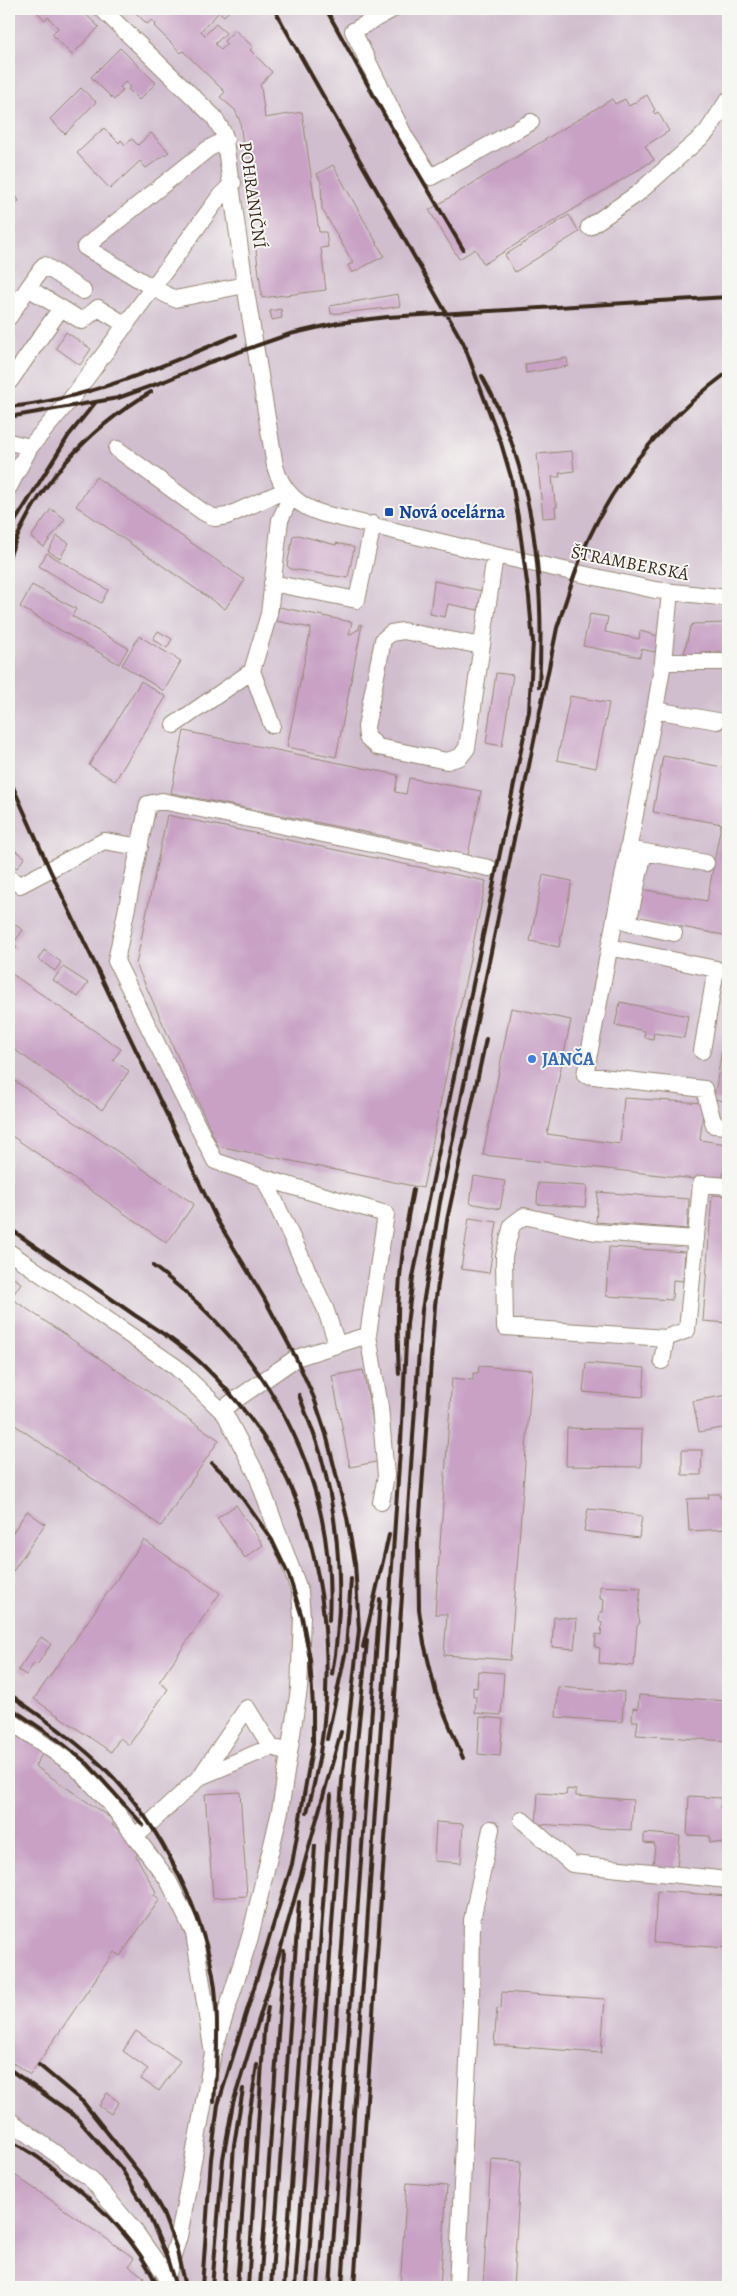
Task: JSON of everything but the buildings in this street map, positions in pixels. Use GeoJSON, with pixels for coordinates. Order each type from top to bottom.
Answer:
{"type":"FeatureCollection","features":[{"type":"Feature","properties":{"kind":"street","name":"POHRANIČNÍ"},"geometry":{"type":"LineString","coordinates":[[102,9],[214,117],[226,139],[254,346],[275,466],[279,478],[289,493]]}},
{"type":"Feature","properties":{"kind":"street"},"geometry":{"type":"LineString","coordinates":[[393,9],[353,32],[405,138],[431,177],[531,122]]}},
{"type":"Feature","properties":{"kind":"street"},"geometry":{"type":"LineString","coordinates":[[589,227],[637,194],[706,133],[728,100]]}},
{"type":"Feature","properties":{"kind":"street"},"geometry":{"type":"LineString","coordinates":[[226,139],[208,149],[85,247],[175,299],[245,285]]}},
{"type":"Feature","properties":{"kind":"street"},"geometry":{"type":"LineString","coordinates":[[9,487],[30,448],[74,395],[220,196],[233,183]]}},
{"type":"Feature","properties":{"kind":"street"},"geometry":{"type":"LineString","coordinates":[[9,316],[44,266],[83,291]]}},
{"type":"Feature","properties":{"kind":"street"},"geometry":{"type":"LineString","coordinates":[[28,288],[82,321],[98,308],[126,325]]}},
{"type":"Feature","properties":{"kind":"street"},"geometry":{"type":"LineString","coordinates":[[10,381],[61,308]]}},
{"type":"Feature","properties":{"kind":"street"},"geometry":{"type":"LineString","coordinates":[[9,442],[30,448]]}},
{"type":"Feature","properties":{"kind":"street"},"geometry":{"type":"LineString","coordinates":[[116,449],[203,512],[215,518],[227,516],[289,493]]}},
{"type":"Feature","properties":{"kind":"street"},"geometry":{"type":"LineString","coordinates":[[272,725],[252,671],[268,614],[280,520],[289,493]]}},
{"type":"Feature","properties":{"kind":"street","name":"ŠTRAMBERSKÁ"},"geometry":{"type":"LineString","coordinates":[[289,493],[307,509],[495,555],[670,592],[728,598]]}},
{"type":"Feature","properties":{"kind":"street"},"geometry":{"type":"LineString","coordinates":[[272,583],[357,600],[373,524]]}},
{"type":"Feature","properties":{"kind":"street"},"geometry":{"type":"LineString","coordinates":[[482,646],[403,631],[391,633],[383,640],[366,727],[367,737],[378,747],[447,761],[460,757],[467,748],[482,646],[495,555]]}},
{"type":"Feature","properties":{"kind":"street"},"geometry":{"type":"LineString","coordinates":[[670,592],[663,662],[636,851],[628,923],[674,932]]}},
{"type":"Feature","properties":{"kind":"street"},"geometry":{"type":"LineString","coordinates":[[663,662],[728,662]]}},
{"type":"Feature","properties":{"kind":"street"},"geometry":{"type":"LineString","coordinates":[[174,725],[252,671]]}},
{"type":"Feature","properties":{"kind":"street"},"geometry":{"type":"LineString","coordinates":[[655,710],[717,720]]}},
{"type":"Feature","properties":{"kind":"street"},"geometry":{"type":"LineString","coordinates":[[381,1502],[386,1476],[380,1407],[368,1335],[386,1214],[264,1178],[215,1161],[116,961],[148,804],[162,801],[489,868]]}},
{"type":"Feature","properties":{"kind":"street"},"geometry":{"type":"LineString","coordinates":[[9,878],[20,885],[104,841],[140,847]]}},
{"type":"Feature","properties":{"kind":"street"},"geometry":{"type":"LineString","coordinates":[[636,851],[706,863]]}},
{"type":"Feature","properties":{"kind":"street"},"geometry":{"type":"LineString","coordinates":[[636,851],[610,948],[585,1076],[704,1089],[714,1125],[728,1126]]}},
{"type":"Feature","properties":{"kind":"street"},"geometry":{"type":"LineString","coordinates":[[610,948],[716,969],[702,1051]]}},
{"type":"Feature","properties":{"kind":"street"},"geometry":{"type":"LineString","coordinates":[[264,1178],[325,1308],[337,1344]]}},
{"type":"Feature","properties":{"kind":"street"},"geometry":{"type":"LineString","coordinates":[[696,1239],[595,1232],[524,1216],[512,1224],[504,1256],[506,1327],[666,1338],[687,1330],[696,1239],[701,1184],[728,1186]]}},
{"type":"Feature","properties":{"kind":"street"},"geometry":{"type":"LineString","coordinates":[[9,1252],[176,1367],[225,1414],[256,1473],[300,1592],[302,1617],[299,1690],[280,1811],[250,1937],[213,2052],[179,2236],[165,2282]]}},
{"type":"Feature","properties":{"kind":"street"},"geometry":{"type":"LineString","coordinates":[[221,1410],[296,1358],[368,1335]]}},
{"type":"Feature","properties":{"kind":"street"},"geometry":{"type":"LineString","coordinates":[[662,1361],[666,1338]]}},
{"type":"Feature","properties":{"kind":"street"},"geometry":{"type":"LineString","coordinates":[[136,1837],[200,1778],[247,1708],[271,1747]]}},
{"type":"Feature","properties":{"kind":"street"},"geometry":{"type":"LineString","coordinates":[[9,1720],[75,1766],[109,1802],[168,1880],[194,1933],[213,2052]]}},
{"type":"Feature","properties":{"kind":"street"},"geometry":{"type":"LineString","coordinates":[[200,1778],[271,1747],[289,1752]]}},
{"type":"Feature","properties":{"kind":"street"},"geometry":{"type":"LineString","coordinates":[[522,1820],[572,1864],[728,1880]]}},
{"type":"Feature","properties":{"kind":"street"},"geometry":{"type":"LineString","coordinates":[[457,2287],[471,2001],[472,1920],[491,1829]]}},
{"type":"Feature","properties":{"kind":"street"},"geometry":{"type":"LineString","coordinates":[[9,2120],[91,2179],[134,2230],[165,2282]]}},
{"type":"Feature","properties":{"kind":"shaded area"},"geometry":{"type":"Polygon","coordinates":[[[9,9],[728,9],[728,2287],[9,2287],[9,9]]]}},
{"type":"Feature","properties":{"kind":"railway"},"geometry":{"type":"LineString","coordinates":[[274,9],[466,348]]}},
{"type":"Feature","properties":{"kind":"railway"},"geometry":{"type":"LineString","coordinates":[[326,9],[386,118],[463,249]]}},
{"type":"Feature","properties":{"kind":"railway"},"geometry":{"type":"LineString","coordinates":[[9,417],[118,398],[210,362],[290,334],[338,323],[387,317],[728,297]]}},
{"type":"Feature","properties":{"kind":"railway"},"geometry":{"type":"LineString","coordinates":[[9,407],[68,397],[126,380],[236,335]]}},
{"type":"Feature","properties":{"kind":"railway"},"geometry":{"type":"LineString","coordinates":[[401,1443],[407,1324],[413,1277],[529,711],[533,642],[529,597],[511,477],[501,443],[463,342]]}},
{"type":"Feature","properties":{"kind":"railway"},"geometry":{"type":"LineString","coordinates":[[354,2287],[422,1310],[440,1202],[557,628],[576,571],[601,513],[631,467],[648,446],[686,407],[728,372]]}},
{"type":"Feature","properties":{"kind":"railway"},"geometry":{"type":"LineString","coordinates":[[482,376],[500,412],[514,449],[532,527],[540,608],[539,687]]}},
{"type":"Feature","properties":{"kind":"railway"},"geometry":{"type":"LineString","coordinates":[[9,557],[33,507],[65,462],[105,424],[151,392]]}},
{"type":"Feature","properties":{"kind":"railway"},"geometry":{"type":"LineString","coordinates":[[9,531],[69,435],[95,403]]}},
{"type":"Feature","properties":{"kind":"railway"},"geometry":{"type":"LineString","coordinates":[[9,778],[50,870],[217,1220],[264,1298],[296,1358],[314,1398],[326,1434],[347,1518],[355,1563],[359,1630],[342,1781],[307,2287]]}},
{"type":"Feature","properties":{"kind":"railway"},"geometry":{"type":"LineString","coordinates":[[463,1758],[436,1693],[424,1643],[419,1610],[418,1543],[435,1305],[447,1220],[486,1039]]}},
{"type":"Feature","properties":{"kind":"railway"},"geometry":{"type":"LineString","coordinates":[[399,1374],[398,1304],[402,1259],[413,1190]]}},
{"type":"Feature","properties":{"kind":"railway"},"geometry":{"type":"LineString","coordinates":[[9,1228],[188,1352],[216,1378],[240,1405],[262,1435],[281,1466],[303,1520],[315,1560],[322,1602],[326,1645],[323,1730],[317,1771],[307,1812]]}},
{"type":"Feature","properties":{"kind":"railway"},"geometry":{"type":"LineString","coordinates":[[153,1266],[194,1300],[230,1337],[261,1377],[287,1420],[307,1466],[321,1515],[328,1566],[329,1620]]}},
{"type":"Feature","properties":{"kind":"railway"},"geometry":{"type":"LineString","coordinates":[[299,1395],[320,1452],[327,1479],[336,1535],[339,1591],[336,1646],[332,1674]]}},
{"type":"Feature","properties":{"kind":"railway"},"geometry":{"type":"LineString","coordinates":[[342,2287],[401,1436]]}},
{"type":"Feature","properties":{"kind":"railway"},"geometry":{"type":"LineString","coordinates":[[202,2287],[211,2159],[218,2105],[292,1864],[313,1743],[310,1659],[302,1617],[289,1576],[272,1540],[228,1478],[212,1463]]}},
{"type":"Feature","properties":{"kind":"railway"},"geometry":{"type":"LineString","coordinates":[[363,1647],[389,1535]]}},
{"type":"Feature","properties":{"kind":"railway"},"geometry":{"type":"LineString","coordinates":[[327,1739],[346,1650],[351,1579]]}},
{"type":"Feature","properties":{"kind":"railway"},"geometry":{"type":"LineString","coordinates":[[330,2287],[380,1599]]}},
{"type":"Feature","properties":{"kind":"railway"},"geometry":{"type":"LineString","coordinates":[[318,2287],[355,1763],[367,1641]]}},
{"type":"Feature","properties":{"kind":"railway"},"geometry":{"type":"LineString","coordinates":[[9,1694],[72,1740],[107,1771],[145,1816],[177,1872],[191,1901],[202,1931],[215,1988],[217,2045],[214,2102]]}},
{"type":"Feature","properties":{"kind":"railway"},"geometry":{"type":"LineString","coordinates":[[9,1707],[58,1740],[88,1764],[143,1825]]}},
{"type":"Feature","properties":{"kind":"railway"},"geometry":{"type":"LineString","coordinates":[[212,2287],[223,2159],[233,2103],[280,1951],[341,1732]]}},
{"type":"Feature","properties":{"kind":"railway"},"geometry":{"type":"LineString","coordinates":[[295,2287],[331,1795]]}},
{"type":"Feature","properties":{"kind":"railway"},"geometry":{"type":"LineString","coordinates":[[284,2287],[315,1846]]}},
{"type":"Feature","properties":{"kind":"railway"},"geometry":{"type":"LineString","coordinates":[[271,2287],[299,1902]]}},
{"type":"Feature","properties":{"kind":"railway"},"geometry":{"type":"LineString","coordinates":[[260,2287],[284,1951]]}},
{"type":"Feature","properties":{"kind":"railway"},"geometry":{"type":"LineString","coordinates":[[248,2287],[264,2030],[268,2007]]}},
{"type":"Feature","properties":{"kind":"railway"},"geometry":{"type":"LineString","coordinates":[[39,2065],[83,2102],[145,2180],[162,2211],[176,2247],[185,2287]]}},
{"type":"Feature","properties":{"kind":"railway"},"geometry":{"type":"LineString","coordinates":[[237,2287],[249,2116],[257,2065]]}},
{"type":"Feature","properties":{"kind":"railway"},"geometry":{"type":"LineString","coordinates":[[9,2069],[75,2116],[121,2168],[146,2209],[166,2255],[176,2287]]}},
{"type":"Feature","properties":{"kind":"railway"},"geometry":{"type":"LineString","coordinates":[[224,2287],[234,2145],[243,2089]]}},
{"type":"Feature","properties":{"kind":"railway"},"geometry":{"type":"LineString","coordinates":[[9,2141],[24,2148],[44,2162],[105,2213],[118,2226],[140,2255],[158,2287]]}},
{"type":"Feature","properties":{"kind":"place","name":"Nová ocelárna"},"geometry":{"type":"Point","coordinates":[389,512]}},
{"type":"Feature","properties":{"kind":"place","name":"JANČA"},"geometry":{"type":"Point","coordinates":[532,1059]}}]}
